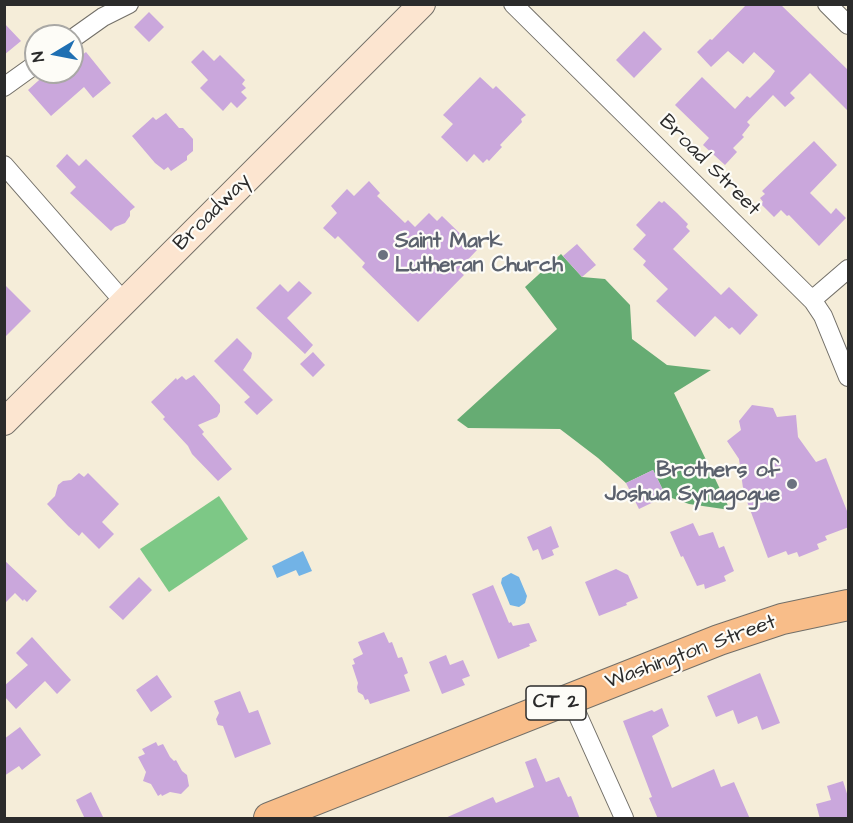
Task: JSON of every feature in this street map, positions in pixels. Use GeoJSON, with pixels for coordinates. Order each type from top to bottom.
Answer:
{"type":"FeatureCollection","features":[{"type":"Feature","properties":{"kind":"highway","name":"Washington Street"},"geometry":{"type":"LineString","coordinates":[[269,819],[656,663],[758,626],[797,615],[849,605]]}},
{"type":"Feature","properties":{"kind":"main road","name":"Broadway"},"geometry":{"type":"LineString","coordinates":[[4,422],[422,4]]}},
{"type":"Feature","properties":{"kind":"street"},"geometry":{"type":"LineString","coordinates":[[84,30],[103,17],[129,4]]}},
{"type":"Feature","properties":{"kind":"street","name":"Broad Street"},"geometry":{"type":"LineString","coordinates":[[513,4],[812,300],[823,316],[849,377]]}},
{"type":"Feature","properties":{"kind":"street"},"geometry":{"type":"LineString","coordinates":[[828,4],[849,25]]}},
{"type":"Feature","properties":{"kind":"street"},"geometry":{"type":"LineString","coordinates":[[4,87],[24,73]]}},
{"type":"Feature","properties":{"kind":"street"},"geometry":{"type":"LineString","coordinates":[[4,165],[124,302]]}},
{"type":"Feature","properties":{"kind":"street"},"geometry":{"type":"LineString","coordinates":[[812,300],[849,268]]}},
{"type":"Feature","properties":{"kind":"street"},"geometry":{"type":"LineString","coordinates":[[570,698],[624,819]]}},
{"type":"Feature","properties":{"kind":"green space"},"geometry":{"type":"Polygon","coordinates":[[[561,254],[582,277],[605,279],[630,305],[632,339],[667,365],[711,370],[674,393],[730,510],[689,504],[666,496],[653,470],[626,483],[560,429],[468,428],[457,420],[557,329],[525,287],[561,254]]]}},
{"type":"Feature","properties":{"kind":"green space"},"geometry":{"type":"Polygon","coordinates":[[[219,496],[248,539],[169,592],[140,549],[219,496]]]}},
{"type":"Feature","properties":{"kind":"water"},"geometry":{"type":"Polygon","coordinates":[[[303,551],[312,571],[299,576],[296,570],[277,578],[272,566],[303,551]]]}},
{"type":"Feature","properties":{"kind":"water"},"geometry":{"type":"Polygon","coordinates":[[[511,573],[519,577],[527,596],[525,603],[519,607],[510,605],[501,583],[502,578],[511,573]]]}},
{"type":"Feature","properties":{"kind":"building"},"geometry":{"type":"Polygon","coordinates":[[[747,4],[780,4],[849,71],[849,112],[810,73],[790,93],[795,98],[785,107],[773,95],[747,122],[750,125],[742,135],[744,137],[733,148],[737,152],[725,165],[703,145],[709,138],[675,105],[702,77],[735,109],[747,96],[750,98],[775,71],[754,52],[743,64],[728,51],[711,67],[697,52],[747,4]]]}},
{"type":"Feature","properties":{"kind":"building"},"geometry":{"type":"Polygon","coordinates":[[[149,12],[164,27],[149,42],[134,27],[149,12]]]}},
{"type":"Feature","properties":{"kind":"building"},"geometry":{"type":"Polygon","coordinates":[[[4,23],[21,41],[4,55],[4,23]]]}},
{"type":"Feature","properties":{"kind":"building"},"geometry":{"type":"Polygon","coordinates":[[[644,31],[662,49],[634,78],[616,60],[644,31]]]}},
{"type":"Feature","properties":{"kind":"building"},"geometry":{"type":"Polygon","coordinates":[[[203,50],[214,61],[220,55],[245,80],[242,84],[246,88],[241,92],[247,98],[237,108],[231,102],[223,111],[200,88],[208,80],[191,62],[203,50]]]}},
{"type":"Feature","properties":{"kind":"building"},"geometry":{"type":"Polygon","coordinates":[[[86,52],[111,83],[93,98],[84,87],[51,116],[28,90],[35,84],[84,84],[84,54],[86,52]]]}},
{"type":"Feature","properties":{"kind":"building"},"geometry":{"type":"Polygon","coordinates":[[[480,77],[493,89],[496,86],[526,115],[500,145],[502,147],[489,161],[487,159],[483,163],[474,154],[467,162],[441,137],[453,124],[443,115],[480,77]]]}},
{"type":"Feature","properties":{"kind":"building"},"geometry":{"type":"Polygon","coordinates":[[[166,113],[193,139],[193,151],[187,156],[187,160],[171,171],[168,167],[164,170],[155,163],[132,136],[153,117],[156,120],[166,113]]]}},
{"type":"Feature","properties":{"kind":"building"},"geometry":{"type":"Polygon","coordinates":[[[814,141],[837,165],[810,193],[831,214],[836,208],[846,218],[819,246],[789,215],[787,216],[781,210],[774,217],[761,204],[763,202],[760,198],[765,194],[762,191],[814,141]]]}},
{"type":"Feature","properties":{"kind":"building"},"geometry":{"type":"Polygon","coordinates":[[[67,154],[79,166],[86,159],[135,207],[130,211],[130,216],[125,223],[111,231],[70,193],[76,187],[56,166],[67,154]]]}},
{"type":"Feature","properties":{"kind":"building","name":"Saint Mark Lutheran Church"},"geometry":{"type":"Polygon","coordinates":[[[369,181],[380,193],[377,196],[405,223],[408,220],[415,227],[429,213],[437,221],[442,216],[477,250],[458,270],[464,275],[418,322],[362,267],[365,263],[338,236],[335,239],[323,228],[337,213],[331,206],[347,189],[354,196],[369,181]]]}},
{"type":"Feature","properties":{"kind":"building"},"geometry":{"type":"Polygon","coordinates":[[[659,201],[662,203],[664,201],[688,224],[686,227],[690,231],[673,249],[721,295],[729,287],[758,315],[740,335],[732,327],[729,329],[715,316],[695,337],[656,301],[668,289],[643,265],[646,261],[633,249],[646,235],[636,225],[659,201]]]}},
{"type":"Feature","properties":{"kind":"building"},"geometry":{"type":"Polygon","coordinates":[[[577,244],[596,265],[582,277],[563,256],[577,244]]]}},
{"type":"Feature","properties":{"kind":"building"},"geometry":{"type":"Polygon","coordinates":[[[299,281],[312,293],[287,318],[313,345],[305,354],[256,308],[280,284],[288,292],[299,281]]]}},
{"type":"Feature","properties":{"kind":"building"},"geometry":{"type":"Polygon","coordinates":[[[4,284],[31,311],[4,338],[4,284]]]}},
{"type":"Feature","properties":{"kind":"building"},"geometry":{"type":"Polygon","coordinates":[[[237,338],[252,353],[243,370],[273,400],[257,415],[244,402],[250,397],[214,361],[237,338]]]}},
{"type":"Feature","properties":{"kind":"building"},"geometry":{"type":"Polygon","coordinates":[[[313,352],[325,365],[313,377],[300,364],[313,352]]]}},
{"type":"Feature","properties":{"kind":"building"},"geometry":{"type":"Polygon","coordinates":[[[194,375],[220,405],[217,417],[198,425],[204,432],[202,434],[232,469],[218,481],[192,454],[188,446],[151,402],[176,378],[177,380],[182,376],[186,380],[194,375]]]}},
{"type":"Feature","properties":{"kind":"building","name":"Brothers of Joshua Synagogue"},"geometry":{"type":"Polygon","coordinates":[[[752,405],[773,408],[777,417],[796,415],[798,437],[816,462],[826,458],[849,516],[849,527],[825,536],[827,540],[817,544],[819,549],[799,557],[797,552],[788,555],[786,551],[768,558],[742,488],[739,459],[727,441],[741,430],[739,421],[752,405]]]}},
{"type":"Feature","properties":{"kind":"building"},"geometry":{"type":"Polygon","coordinates":[[[653,470],[666,496],[639,509],[626,483],[653,470]]]}},
{"type":"Feature","properties":{"kind":"building"},"geometry":{"type":"Polygon","coordinates":[[[79,473],[84,477],[88,473],[119,504],[102,522],[114,534],[99,549],[82,532],[79,536],[47,504],[55,496],[58,485],[63,481],[71,480],[79,473]]]}},
{"type":"Feature","properties":{"kind":"building"},"geometry":{"type":"Polygon","coordinates":[[[693,523],[699,536],[713,532],[719,548],[724,546],[734,571],[724,576],[726,581],[705,589],[704,584],[697,586],[670,532],[693,523]]]}},
{"type":"Feature","properties":{"kind":"building"},"geometry":{"type":"Polygon","coordinates":[[[551,526],[559,547],[552,550],[554,555],[542,560],[538,549],[533,551],[527,537],[551,526]]]}},
{"type":"Feature","properties":{"kind":"building"},"geometry":{"type":"Polygon","coordinates":[[[4,560],[37,591],[27,602],[15,593],[4,604],[4,560]]]}},
{"type":"Feature","properties":{"kind":"building"},"geometry":{"type":"Polygon","coordinates":[[[616,569],[628,575],[638,598],[599,616],[585,582],[616,569]]]}},
{"type":"Feature","properties":{"kind":"building"},"geometry":{"type":"Polygon","coordinates":[[[139,577],[152,590],[123,620],[109,607],[139,577]]]}},
{"type":"Feature","properties":{"kind":"building"},"geometry":{"type":"Polygon","coordinates":[[[493,585],[509,623],[511,622],[513,626],[529,623],[537,641],[498,659],[472,594],[493,585]]]}},
{"type":"Feature","properties":{"kind":"building"},"geometry":{"type":"Polygon","coordinates":[[[384,632],[389,643],[392,642],[398,658],[402,657],[408,673],[404,675],[410,691],[370,704],[368,699],[365,700],[358,692],[358,683],[352,665],[355,664],[353,659],[363,654],[358,642],[384,632]]]}},
{"type":"Feature","properties":{"kind":"building"},"geometry":{"type":"Polygon","coordinates":[[[32,637],[71,680],[57,694],[45,681],[16,709],[4,696],[4,686],[28,665],[16,653],[32,637]]]}},
{"type":"Feature","properties":{"kind":"building"},"geometry":{"type":"Polygon","coordinates":[[[446,655],[450,665],[463,660],[470,676],[462,679],[465,685],[442,694],[429,662],[446,655]]]}},
{"type":"Feature","properties":{"kind":"building"},"geometry":{"type":"Polygon","coordinates":[[[760,673],[780,723],[762,730],[757,716],[738,724],[733,710],[716,717],[707,696],[760,673]]]}},
{"type":"Feature","properties":{"kind":"building"},"geometry":{"type":"Polygon","coordinates":[[[157,675],[172,697],[151,712],[136,690],[157,675]]]}},
{"type":"Feature","properties":{"kind":"building"},"geometry":{"type":"Polygon","coordinates":[[[240,691],[249,713],[258,710],[271,744],[235,758],[223,726],[218,725],[216,719],[219,713],[214,701],[240,691]]]}},
{"type":"Feature","properties":{"kind":"building"},"geometry":{"type":"Polygon","coordinates":[[[662,708],[669,726],[652,736],[672,788],[714,769],[721,787],[734,782],[750,819],[658,819],[623,721],[662,708]]]}},
{"type":"Feature","properties":{"kind":"building"},"geometry":{"type":"Polygon","coordinates":[[[20,727],[41,755],[22,770],[19,766],[4,776],[4,739],[20,727]]]}},
{"type":"Feature","properties":{"kind":"building"},"geometry":{"type":"Polygon","coordinates":[[[156,742],[158,746],[163,744],[170,757],[176,760],[187,775],[189,786],[181,794],[170,792],[158,796],[151,784],[143,781],[146,772],[138,757],[145,754],[142,749],[156,742]]]}},
{"type":"Feature","properties":{"kind":"building"},"geometry":{"type":"Polygon","coordinates":[[[536,758],[546,782],[559,777],[568,797],[571,796],[580,819],[443,819],[493,797],[496,803],[534,787],[525,762],[536,758]]]}},
{"type":"Feature","properties":{"kind":"building"},"geometry":{"type":"Polygon","coordinates":[[[843,781],[849,800],[849,819],[820,819],[816,804],[831,800],[827,786],[843,781]]]}},
{"type":"Feature","properties":{"kind":"building"},"geometry":{"type":"Polygon","coordinates":[[[91,792],[104,819],[85,819],[76,800],[91,792]]]}},
{"type":"Feature","properties":{"kind":"place","name":"Saint Mark Lutheran Church"},"geometry":{"type":"Point","coordinates":[383,255]}},
{"type":"Feature","properties":{"kind":"place","name":"Brothers of Joshua Synagogue"},"geometry":{"type":"Point","coordinates":[792,484]}}]}
